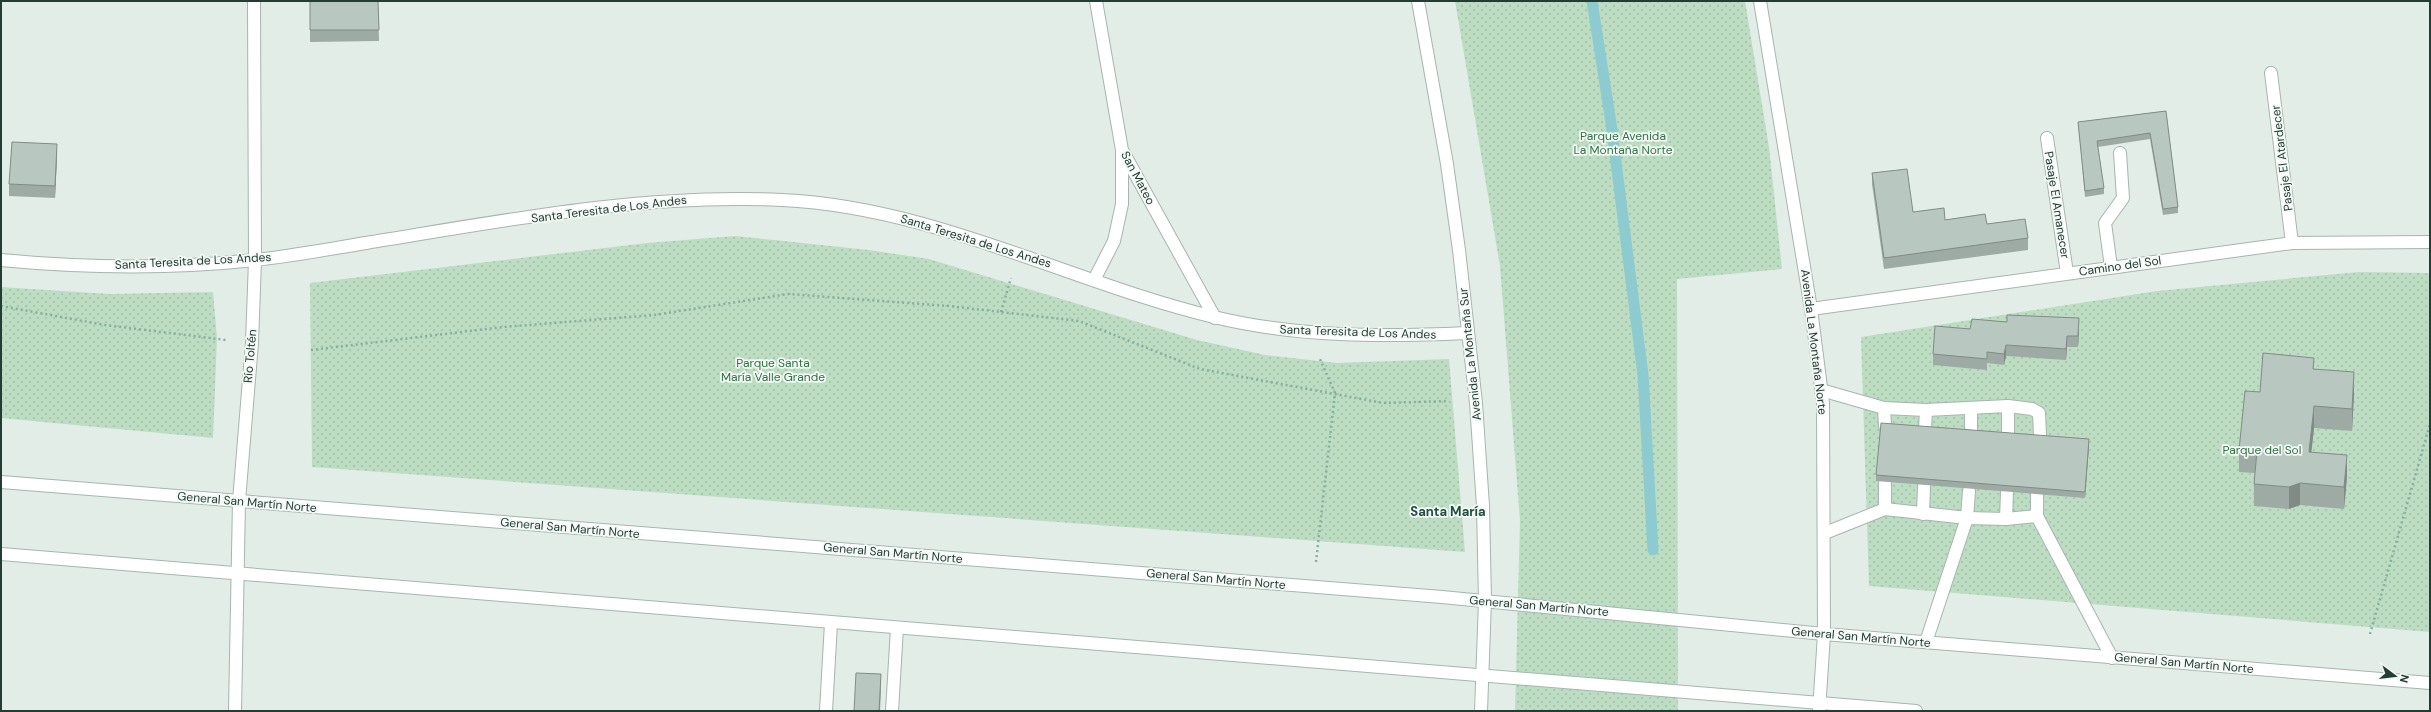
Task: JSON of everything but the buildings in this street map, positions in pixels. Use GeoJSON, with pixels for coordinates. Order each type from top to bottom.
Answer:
{"type":"FeatureCollection","features":[{"type":"Feature","properties":{"kind":"street","name":"Río Toltén"},"geometry":{"type":"LineString","coordinates":[[234,711],[239,501],[252,343],[255,260],[254,1]]}},
{"type":"Feature","properties":{"kind":"street","name":"San Mateo"},"geometry":{"type":"LineString","coordinates":[[1096,1],[1122,150],[1215,318]]}},
{"type":"Feature","properties":{"kind":"street","name":"Avenida La Montaña Sur"},"geometry":{"type":"LineString","coordinates":[[1418,1],[1448,172],[1459,250],[1467,333],[1476,403],[1485,559],[1481,711]]}},
{"type":"Feature","properties":{"kind":"street","name":"Avenida La Montaña Norte"},"geometry":{"type":"LineString","coordinates":[[1760,1],[1811,309],[1821,390],[1825,533],[1824,634],[1819,707]]}},
{"type":"Feature","properties":{"kind":"street","name":"Pasaje El Atardecer"},"geometry":{"type":"LineString","coordinates":[[2271,73],[2292,243]]}},
{"type":"Feature","properties":{"kind":"street","name":"Pasaje El Amanecer"},"geometry":{"type":"LineString","coordinates":[[2047,138],[2068,273]]}},
{"type":"Feature","properties":{"kind":"street"},"geometry":{"type":"LineString","coordinates":[[1094,280],[1114,241],[1122,204],[1122,150]]}},
{"type":"Feature","properties":{"kind":"street"},"geometry":{"type":"LineString","coordinates":[[2111,267],[2105,223],[2123,198],[2120,153]]}},
{"type":"Feature","properties":{"kind":"street","name":"Santa Teresita de Los Andes"},"geometry":{"type":"LineString","coordinates":[[1,260],[74,265],[128,266],[255,260],[645,202],[736,198],[787,200],[838,206],[890,215],[947,230],[1148,299],[1215,318],[1272,329],[1316,333],[1430,335],[1467,333]]}},
{"type":"Feature","properties":{"kind":"street","name":"Camino del Sol"},"geometry":{"type":"LineString","coordinates":[[1811,309],[2292,243],[2430,242]]}},
{"type":"Feature","properties":{"kind":"street"},"geometry":{"type":"LineString","coordinates":[[1821,390],[1884,408],[1926,410],[2008,406],[2032,408],[2039,413],[2040,435]]}},
{"type":"Feature","properties":{"kind":"street"},"geometry":{"type":"LineString","coordinates":[[2008,406],[2008,434]]}},
{"type":"Feature","properties":{"kind":"street"},"geometry":{"type":"LineString","coordinates":[[1884,408],[1885,426]]}},
{"type":"Feature","properties":{"kind":"street"},"geometry":{"type":"LineString","coordinates":[[1971,408],[1971,432]]}},
{"type":"Feature","properties":{"kind":"street"},"geometry":{"type":"LineString","coordinates":[[1925,429],[1926,410]]}},
{"type":"Feature","properties":{"kind":"street","name":"General San Martín Norte"},"geometry":{"type":"LineString","coordinates":[[1,482],[1312,586],[1485,601],[1824,634],[2430,683]]}},
{"type":"Feature","properties":{"kind":"street"},"geometry":{"type":"LineString","coordinates":[[1885,483],[1885,509]]}},
{"type":"Feature","properties":{"kind":"street"},"geometry":{"type":"LineString","coordinates":[[1923,514],[1924,486]]}},
{"type":"Feature","properties":{"kind":"street"},"geometry":{"type":"LineString","coordinates":[[1926,642],[1967,518],[1969,491]]}},
{"type":"Feature","properties":{"kind":"street"},"geometry":{"type":"LineString","coordinates":[[2006,519],[2007,492]]}},
{"type":"Feature","properties":{"kind":"street"},"geometry":{"type":"LineString","coordinates":[[2037,495],[2037,516],[2112,658]]}},
{"type":"Feature","properties":{"kind":"street"},"geometry":{"type":"LineString","coordinates":[[1825,533],[1885,509],[1967,518],[2006,519],[2037,516]]}},
{"type":"Feature","properties":{"kind":"street"},"geometry":{"type":"LineString","coordinates":[[1,554],[831,623],[1483,674],[1819,707],[1916,711]]}},
{"type":"Feature","properties":{"kind":"street"},"geometry":{"type":"LineString","coordinates":[[826,711],[831,623]]}},
{"type":"Feature","properties":{"kind":"street"},"geometry":{"type":"LineString","coordinates":[[892,711],[897,628]]}},
{"type":"Feature","properties":{"kind":"path"},"geometry":{"type":"LineString","coordinates":[[1001,312],[1010,279],[1013,252]]}},
{"type":"Feature","properties":{"kind":"path"},"geometry":{"type":"LineString","coordinates":[[311,350],[503,327],[654,315],[788,294],[1001,312],[1079,321],[1200,369],[1383,403],[1452,400],[1476,403]]}},
{"type":"Feature","properties":{"kind":"path"},"geometry":{"type":"LineString","coordinates":[[1,306],[105,325],[252,343]]}},
{"type":"Feature","properties":{"kind":"path"},"geometry":{"type":"LineString","coordinates":[[1312,586],[1319,542],[1335,393],[1318,353],[1316,333]]}},
{"type":"Feature","properties":{"kind":"path"},"geometry":{"type":"LineString","coordinates":[[2370,634],[2430,424]]}},
{"type":"Feature","properties":{"kind":"green space","name":"Parque Avenida La Montaña Norte"},"geometry":{"type":"Polygon","coordinates":[[[1455,1],[1745,1],[1769,147],[1782,269],[1677,279],[1678,711],[1515,711],[1520,521],[1500,266],[1455,1]]]}},
{"type":"Feature","properties":{"kind":"green space","name":"Parque Santa María Valle Grande"},"geometry":{"type":"Polygon","coordinates":[[[735,236],[869,250],[929,259],[1197,340],[1265,355],[1337,363],[1449,359],[1465,552],[312,467],[310,283],[647,243],[735,236]]]}},
{"type":"Feature","properties":{"kind":"green space","name":"Parque del Sol"},"geometry":{"type":"Polygon","coordinates":[[[2359,272],[2430,273],[2430,632],[1869,586],[1861,337],[2157,291],[2359,272]]]}},
{"type":"Feature","properties":{"kind":"green space"},"geometry":{"type":"Polygon","coordinates":[[[1,287],[109,294],[213,292],[217,338],[213,438],[1,418],[1,287]]]}},
{"type":"Feature","properties":{"kind":"waterway"},"geometry":{"type":"LineString","coordinates":[[1592,1],[1611,123],[1643,375],[1653,550]]}},
{"type":"Feature","properties":{"kind":"district","name":"Santa María"},"geometry":{"type":"Point","coordinates":[1448,511]}}]}
